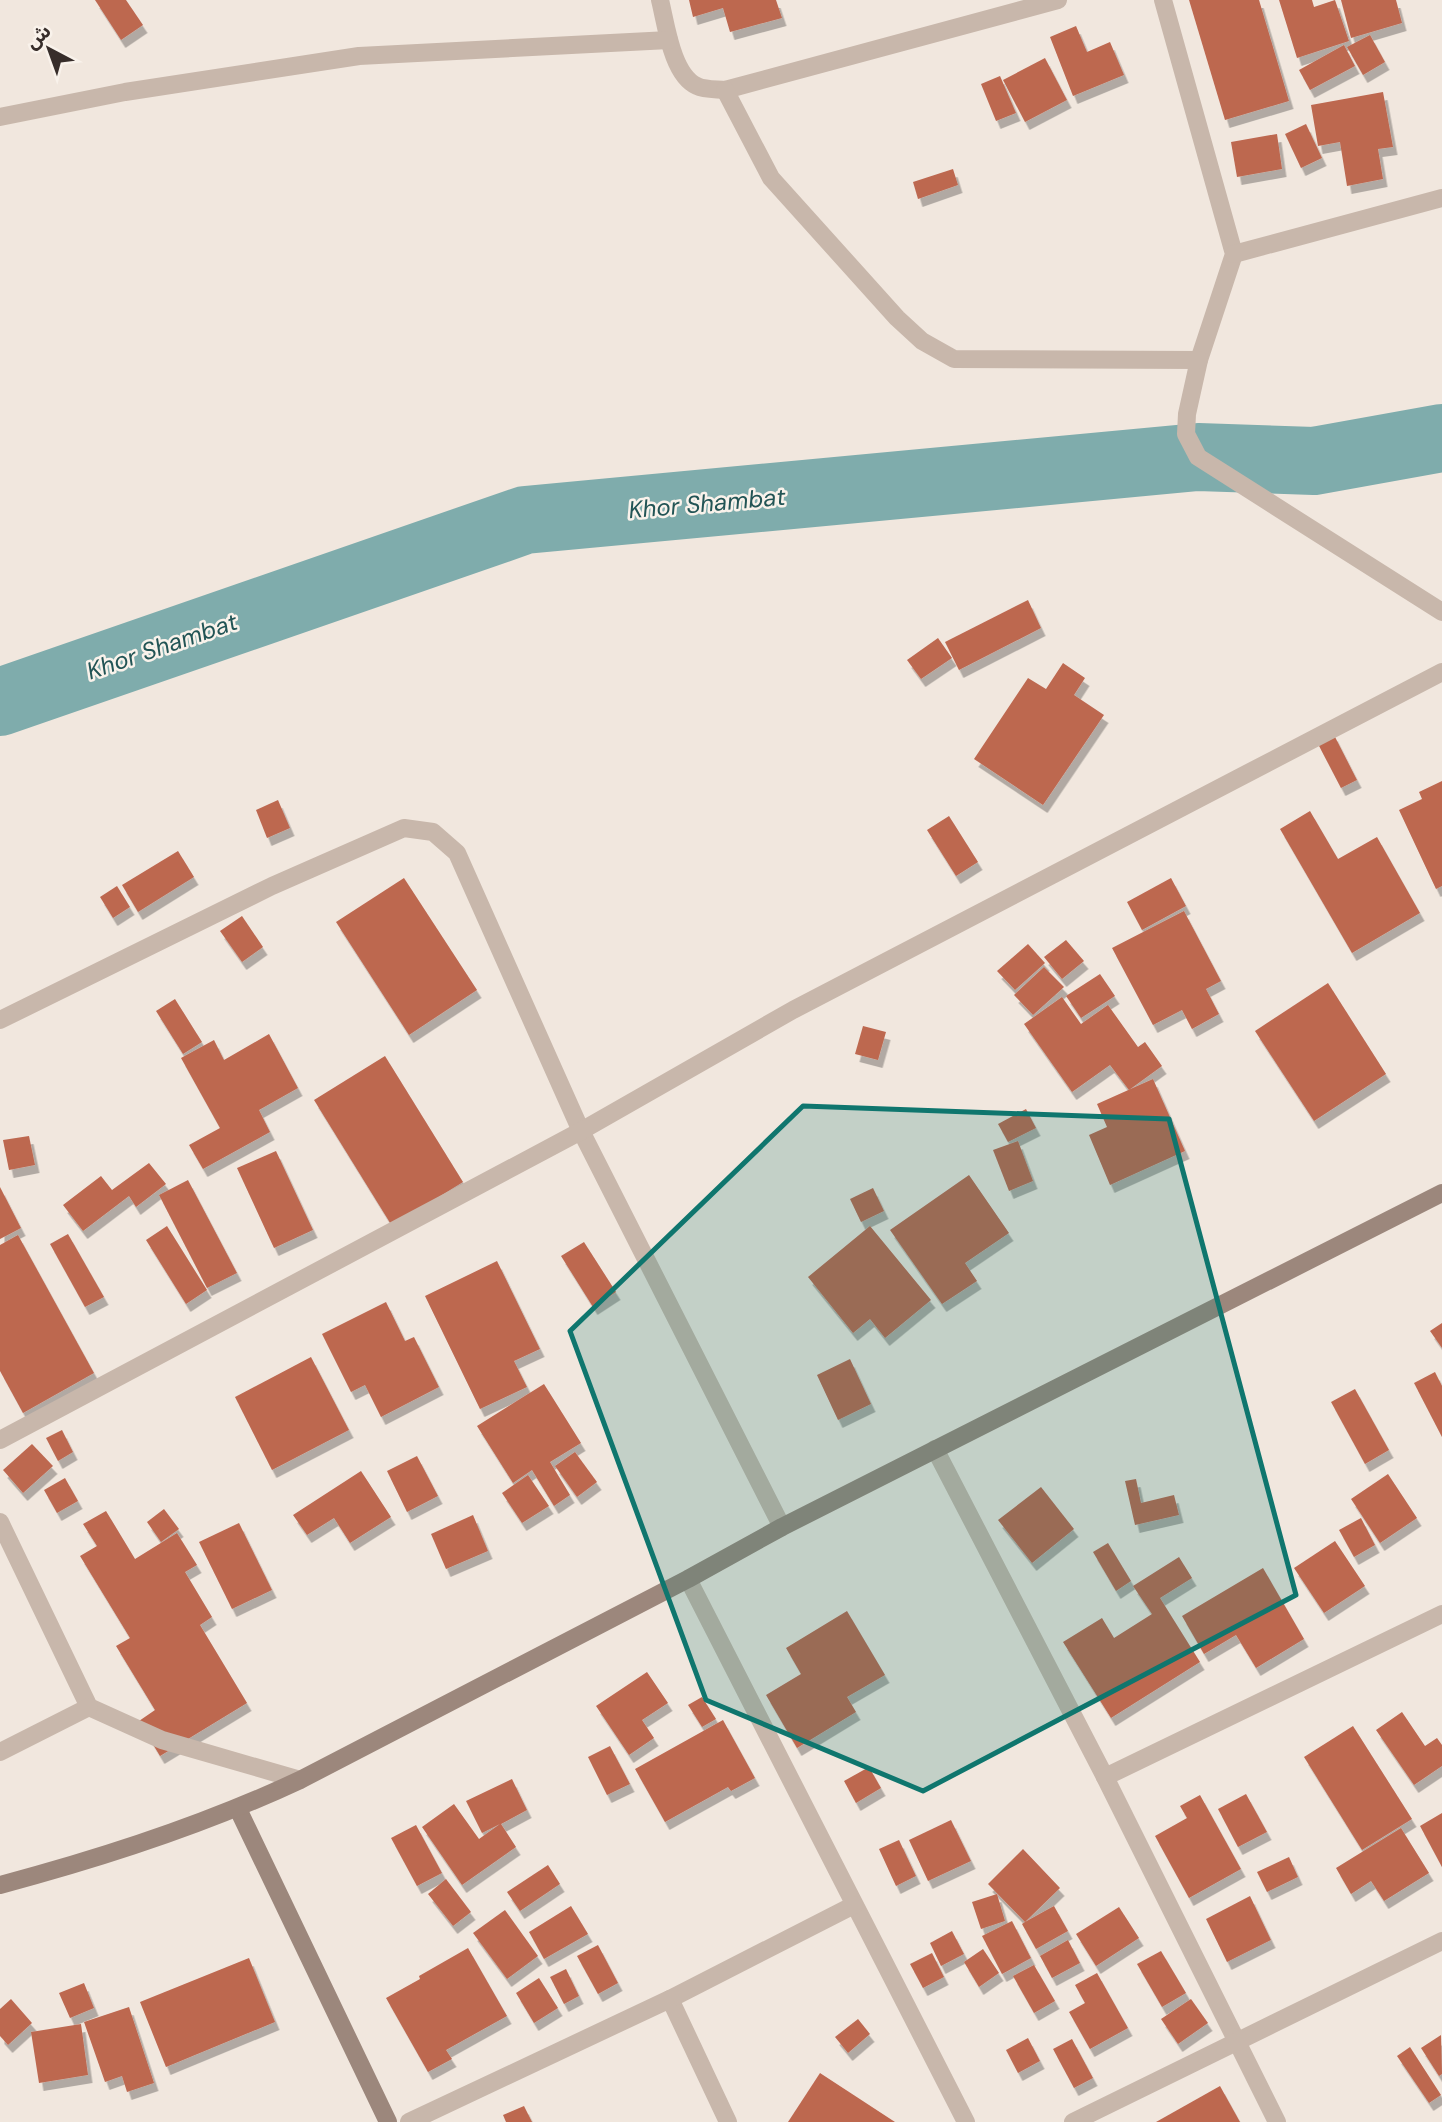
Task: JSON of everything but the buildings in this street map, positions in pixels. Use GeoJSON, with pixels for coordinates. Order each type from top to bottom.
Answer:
{"type":"FeatureCollection","features":[{"type":"Feature","properties":{"kind":"street"},"geometry":{"type":"LineString","coordinates":[[660,0],[669,40],[680,71],[697,86],[725,90],[1058,0]]}},
{"type":"Feature","properties":{"kind":"street"},"geometry":{"type":"LineString","coordinates":[[1163,0],[1234,254],[1199,360],[1186,414],[1186,434],[1198,457],[1442,612]]}},
{"type":"Feature","properties":{"kind":"street"},"geometry":{"type":"LineString","coordinates":[[0,117],[125,92],[359,56],[669,40]]}},
{"type":"Feature","properties":{"kind":"street"},"geometry":{"type":"LineString","coordinates":[[725,90],[771,177],[897,318],[922,341],[954,359],[1199,360]]}},
{"type":"Feature","properties":{"kind":"street"},"geometry":{"type":"LineString","coordinates":[[1234,254],[1442,198]]}},
{"type":"Feature","properties":{"kind":"street"},"geometry":{"type":"LineString","coordinates":[[0,1440],[581,1131],[793,1010],[1442,672]]}},
{"type":"Feature","properties":{"kind":"street"},"geometry":{"type":"LineString","coordinates":[[0,1020],[272,886],[404,828],[433,832],[457,853],[581,1131],[782,1527]]}},
{"type":"Feature","properties":{"kind":"street"},"geometry":{"type":"LineString","coordinates":[[0,1885],[54,1871],[238,1809],[300,1780],[688,1579],[782,1527],[1442,1193]]}},
{"type":"Feature","properties":{"kind":"street"},"geometry":{"type":"LineString","coordinates":[[935,1449],[1105,1777],[1277,2122]]}},
{"type":"Feature","properties":{"kind":"street"},"geometry":{"type":"LineString","coordinates":[[0,1522],[89,1707],[162,1740],[300,1780]]}},
{"type":"Feature","properties":{"kind":"street"},"geometry":{"type":"LineString","coordinates":[[688,1579],[966,2122]]}},
{"type":"Feature","properties":{"kind":"street"},"geometry":{"type":"LineString","coordinates":[[1105,1777],[1442,1615]]}},
{"type":"Feature","properties":{"kind":"street"},"geometry":{"type":"LineString","coordinates":[[0,1752],[89,1707]]}},
{"type":"Feature","properties":{"kind":"street"},"geometry":{"type":"LineString","coordinates":[[238,1809],[388,2122]]}},
{"type":"Feature","properties":{"kind":"street"},"geometry":{"type":"LineString","coordinates":[[409,2122],[670,1998],[855,1905]]}},
{"type":"Feature","properties":{"kind":"street"},"geometry":{"type":"LineString","coordinates":[[1073,2122],[1442,1941]]}},
{"type":"Feature","properties":{"kind":"street"},"geometry":{"type":"LineString","coordinates":[[670,1998],[728,2122]]}},
{"type":"Feature","properties":{"kind":"highlighted area"},"geometry":{"type":"Polygon","coordinates":[[[803,1106],[1169,1119],[1296,1595],[923,1791],[706,1700],[570,1331],[803,1106]]]}},
{"type":"Feature","properties":{"kind":"waterway","name":"Khor Shambat"},"geometry":{"type":"LineString","coordinates":[[0,702],[525,520],[1198,457],[1314,461],[1442,438]]}}]}
